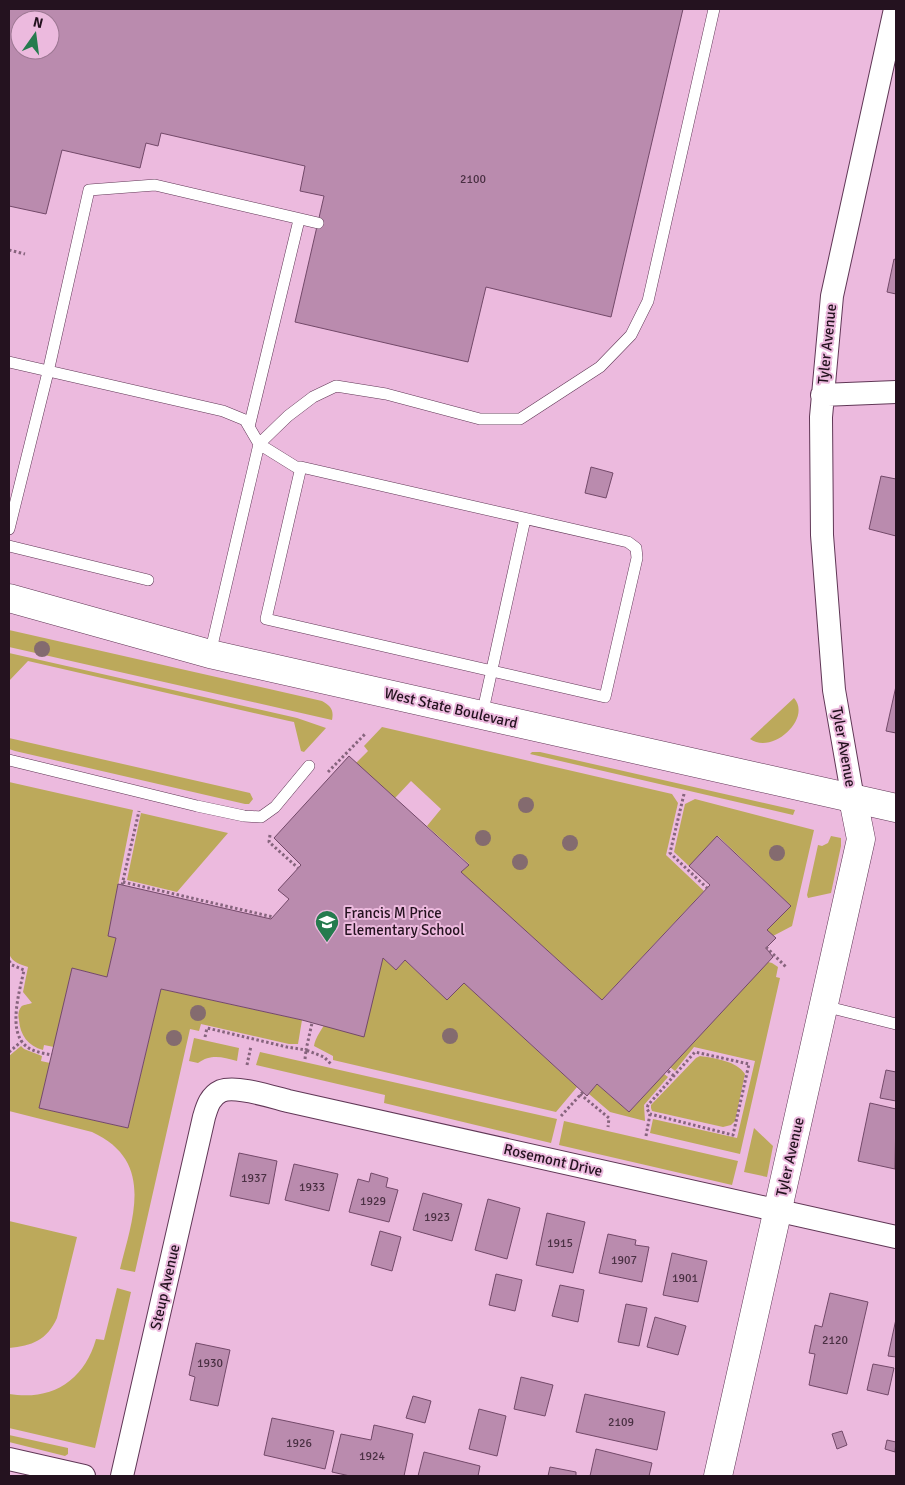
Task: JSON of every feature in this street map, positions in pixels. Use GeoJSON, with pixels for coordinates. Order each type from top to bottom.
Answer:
{"type":"FeatureCollection","features":[{"type":"Feature","properties":{"kind":"main road","name":"West State Boulevard"},"geometry":{"type":"LineString","coordinates":[[9,598],[210,654],[896,808]]}},
{"type":"Feature","properties":{"kind":"main road","name":"Tyler Avenue"},"geometry":{"type":"LineString","coordinates":[[718,1476],[861,839],[853,799]]}},
{"type":"Feature","properties":{"kind":"street","name":"Tyler Avenue"},"geometry":{"type":"LineString","coordinates":[[853,799],[834,690],[822,535],[820,485],[822,395],[832,296],[895,9]]}},
{"type":"Feature","properties":{"kind":"street"},"geometry":{"type":"LineString","coordinates":[[822,395],[896,392]]}},
{"type":"Feature","properties":{"kind":"street","name":"Rosemont Drive"},"geometry":{"type":"LineString","coordinates":[[212,1098],[221,1092],[232,1090],[252,1093],[896,1237]]}},
{"type":"Feature","properties":{"kind":"street","name":"Steup Avenue"},"geometry":{"type":"LineString","coordinates":[[122,1476],[204,1117],[212,1098]]}},
{"type":"Feature","properties":{"kind":"street"},"geometry":{"type":"LineString","coordinates":[[9,1459],[84,1476]]}},
{"type":"Feature","properties":{"kind":"lane"},"geometry":{"type":"LineString","coordinates":[[210,654],[259,444],[288,416],[312,397],[336,386],[386,394],[480,419],[520,419],[600,367],[631,335],[648,302],[714,9]]}},
{"type":"Feature","properties":{"kind":"lane"},"geometry":{"type":"LineString","coordinates":[[9,529],[48,372],[89,190],[155,185],[318,223]]}},
{"type":"Feature","properties":{"kind":"lane"},"geometry":{"type":"LineString","coordinates":[[249,427],[299,220]]}},
{"type":"Feature","properties":{"kind":"lane"},"geometry":{"type":"LineString","coordinates":[[9,362],[224,411],[245,420],[259,444],[296,467],[301,468],[525,519],[628,542],[636,548],[637,558],[605,697],[266,619],[301,468]]}},
{"type":"Feature","properties":{"kind":"lane"},"geometry":{"type":"LineString","coordinates":[[482,715],[525,519]]}},
{"type":"Feature","properties":{"kind":"lane"},"geometry":{"type":"LineString","coordinates":[[9,546],[148,580]]}},
{"type":"Feature","properties":{"kind":"lane"},"geometry":{"type":"LineString","coordinates":[[9,760],[197,806],[244,816],[261,817],[275,806],[309,766]]}},
{"type":"Feature","properties":{"kind":"lane"},"geometry":{"type":"LineString","coordinates":[[824,1006],[896,1024]]}},
{"type":"Feature","properties":{"kind":"path"},"geometry":{"type":"LineString","coordinates":[[9,250],[25,254]]}},
{"type":"Feature","properties":{"kind":"path"},"geometry":{"type":"LineString","coordinates":[[684,794],[670,853],[707,888]]}},
{"type":"Feature","properties":{"kind":"path"},"geometry":{"type":"LineString","coordinates":[[140,808],[122,884],[273,917]]}},
{"type":"Feature","properties":{"kind":"path"},"geometry":{"type":"LineString","coordinates":[[270,833],[269,842],[298,868]]}},
{"type":"Feature","properties":{"kind":"path"},"geometry":{"type":"LineString","coordinates":[[766,947],[787,968]]}},
{"type":"Feature","properties":{"kind":"path"},"geometry":{"type":"LineString","coordinates":[[9,961],[12,965],[24,970],[16,1009],[16,1023],[19,1036],[25,1046],[35,1051],[52,1055]]}},
{"type":"Feature","properties":{"kind":"path"},"geometry":{"type":"LineString","coordinates":[[305,1059],[312,1023]]}},
{"type":"Feature","properties":{"kind":"path"},"geometry":{"type":"LineString","coordinates":[[205,1037],[207,1028],[306,1050],[324,1056],[332,1066]]}},
{"type":"Feature","properties":{"kind":"path"},"geometry":{"type":"LineString","coordinates":[[9,1052],[22,1041]]}},
{"type":"Feature","properties":{"kind":"path"},"geometry":{"type":"LineString","coordinates":[[246,1068],[251,1046]]}},
{"type":"Feature","properties":{"kind":"path"},"geometry":{"type":"LineString","coordinates":[[646,1136],[650,1114],[647,1109],[648,1105],[695,1052],[749,1064],[734,1135],[650,1114]]}},
{"type":"Feature","properties":{"kind":"path"},"geometry":{"type":"LineString","coordinates":[[668,1070],[674,1076]]}},
{"type":"Feature","properties":{"kind":"path"},"geometry":{"type":"LineString","coordinates":[[561,1116],[581,1093],[609,1118],[608,1127]]}},
{"type":"Feature","properties":{"kind":"shaded area"},"geometry":{"type":"Polygon","coordinates":[[[9,630],[322,701],[331,709],[333,714],[332,720],[9,647],[9,630]]]}},
{"type":"Feature","properties":{"kind":"shaded area"},"geometry":{"type":"Polygon","coordinates":[[[9,653],[297,718],[326,728],[304,752],[301,751],[294,722],[28,661],[9,681],[9,653]]]}},
{"type":"Feature","properties":{"kind":"shaded area"},"geometry":{"type":"Polygon","coordinates":[[[794,698],[798,706],[798,715],[794,724],[787,732],[769,742],[759,743],[750,739],[794,698]]]}},
{"type":"Feature","properties":{"kind":"shaded area"},"geometry":{"type":"Polygon","coordinates":[[[382,727],[672,794],[678,803],[666,855],[704,891],[602,1000],[461,872],[469,864],[427,826],[441,809],[411,781],[395,798],[356,763],[368,751],[364,746],[382,727]]]}},
{"type":"Feature","properties":{"kind":"shaded area"},"geometry":{"type":"Polygon","coordinates":[[[9,738],[250,793],[253,799],[249,804],[245,804],[15,751],[9,749],[9,738]]]}},
{"type":"Feature","properties":{"kind":"shaded area"},"geometry":{"type":"Polygon","coordinates":[[[532,752],[540,752],[795,810],[793,815],[530,754],[532,752]]]}},
{"type":"Feature","properties":{"kind":"shaded area"},"geometry":{"type":"Polygon","coordinates":[[[9,782],[133,810],[108,936],[116,938],[107,977],[72,968],[54,1047],[44,1045],[43,1050],[29,1043],[21,1030],[18,1017],[19,1010],[23,1005],[32,1003],[23,992],[28,967],[15,961],[9,954],[9,782]]]}},
{"type":"Feature","properties":{"kind":"shaded area"},"geometry":{"type":"Polygon","coordinates":[[[695,799],[814,830],[792,926],[773,936],[767,930],[791,906],[718,836],[689,866],[674,852],[685,804],[695,799]]]}},
{"type":"Feature","properties":{"kind":"shaded area"},"geometry":{"type":"Polygon","coordinates":[[[141,813],[228,833],[177,892],[127,880],[141,813]]]}},
{"type":"Feature","properties":{"kind":"shaded area"},"geometry":{"type":"Polygon","coordinates":[[[831,836],[841,838],[841,846],[831,893],[808,898],[807,895],[818,845],[822,846],[828,843],[831,836]]]}},
{"type":"Feature","properties":{"kind":"shaded area"},"geometry":{"type":"Polygon","coordinates":[[[383,958],[396,970],[405,960],[447,1000],[464,983],[577,1087],[556,1112],[333,1060],[333,1056],[314,1046],[317,1037],[343,1001],[383,958]]]}},
{"type":"Feature","properties":{"kind":"shaded area"},"geometry":{"type":"Polygon","coordinates":[[[768,962],[778,967],[776,977],[780,978],[740,1154],[650,1133],[653,1119],[737,1138],[755,1061],[694,1047],[675,1071],[670,1067],[768,962]]]}},
{"type":"Feature","properties":{"kind":"shaded area"},"geometry":{"type":"Polygon","coordinates":[[[161,989],[302,1020],[298,1044],[289,1044],[201,1024],[199,1031],[190,1029],[135,1272],[120,1269],[130,1230],[134,1192],[132,1174],[125,1158],[112,1144],[92,1132],[9,1111],[9,1056],[21,1046],[42,1056],[41,1061],[50,1063],[39,1108],[128,1128],[161,989]]]}},
{"type":"Feature","properties":{"kind":"shaded area"},"geometry":{"type":"Polygon","coordinates":[[[194,1038],[239,1048],[237,1061],[217,1057],[207,1058],[198,1063],[189,1061],[194,1038]]]}},
{"type":"Feature","properties":{"kind":"shaded area"},"geometry":{"type":"Polygon","coordinates":[[[260,1052],[557,1119],[551,1143],[384,1103],[385,1095],[256,1065],[260,1052]]]}},
{"type":"Feature","properties":{"kind":"shaded area"},"geometry":{"type":"Polygon","coordinates":[[[700,1056],[731,1063],[745,1074],[735,1121],[731,1125],[723,1127],[652,1111],[651,1105],[700,1056]]]}},
{"type":"Feature","properties":{"kind":"shaded area"},"geometry":{"type":"Polygon","coordinates":[[[664,1074],[668,1077],[644,1105],[645,1121],[610,1112],[589,1094],[597,1084],[629,1112],[664,1074]]]}},
{"type":"Feature","properties":{"kind":"shaded area"},"geometry":{"type":"Polygon","coordinates":[[[564,1121],[738,1161],[732,1185],[559,1145],[564,1121]]]}},
{"type":"Feature","properties":{"kind":"shaded area"},"geometry":{"type":"Polygon","coordinates":[[[754,1128],[773,1146],[767,1177],[744,1172],[754,1128]]]}},
{"type":"Feature","properties":{"kind":"shaded area"},"geometry":{"type":"Polygon","coordinates":[[[9,1221],[77,1237],[57,1318],[53,1326],[43,1337],[32,1343],[9,1348],[9,1221]]]}},
{"type":"Feature","properties":{"kind":"shaded area"},"geometry":{"type":"Polygon","coordinates":[[[117,1288],[131,1292],[95,1448],[9,1428],[9,1394],[39,1394],[52,1391],[64,1385],[75,1377],[83,1366],[91,1354],[96,1339],[104,1340],[117,1288]]]}},
{"type":"Feature","properties":{"kind":"shaded area"},"geometry":{"type":"Polygon","coordinates":[[[9,1435],[68,1448],[68,1454],[65,1456],[9,1442],[9,1435]]]}},
{"type":"Feature","properties":{"kind":"building"},"geometry":{"type":"Polygon","coordinates":[[[9,9],[683,9],[611,317],[486,287],[468,362],[295,322],[324,196],[300,191],[305,166],[161,133],[158,146],[146,143],[140,168],[62,150],[46,214],[9,206],[9,9]]]}},
{"type":"Feature","properties":{"kind":"building"},"geometry":{"type":"Polygon","coordinates":[[[894,259],[896,260],[896,294],[887,292],[894,259]]]}},
{"type":"Feature","properties":{"kind":"building"},"geometry":{"type":"Polygon","coordinates":[[[591,467],[613,473],[606,498],[585,493],[591,467]]]}},
{"type":"Feature","properties":{"kind":"building"},"geometry":{"type":"Polygon","coordinates":[[[881,476],[896,479],[896,536],[869,529],[881,476]]]}},
{"type":"Feature","properties":{"kind":"building"},"geometry":{"type":"Polygon","coordinates":[[[896,686],[896,733],[886,731],[896,686]]]}},
{"type":"Feature","properties":{"kind":"building","name":"Francis M Price Elementary School"},"geometry":{"type":"Polygon","coordinates":[[[349,756],[469,865],[461,872],[602,1000],[710,885],[689,866],[717,836],[791,906],[767,930],[776,938],[766,948],[773,957],[629,1112],[597,1084],[587,1096],[464,983],[447,1000],[405,960],[396,970],[383,958],[364,1037],[302,1020],[161,989],[128,1128],[39,1108],[72,968],[107,977],[116,938],[108,936],[118,884],[271,919],[289,899],[278,890],[301,865],[274,838],[349,756]]]}},
{"type":"Feature","properties":{"kind":"building"},"geometry":{"type":"Polygon","coordinates":[[[886,1070],[896,1072],[896,1101],[880,1098],[886,1070]]]}},
{"type":"Feature","properties":{"kind":"building"},"geometry":{"type":"Polygon","coordinates":[[[870,1103],[896,1109],[895,1169],[858,1161],[870,1103]]]}},
{"type":"Feature","properties":{"kind":"building"},"geometry":{"type":"Polygon","coordinates":[[[239,1153],[277,1161],[269,1204],[230,1196],[239,1153]]]}},
{"type":"Feature","properties":{"kind":"building"},"geometry":{"type":"Polygon","coordinates":[[[294,1164],[338,1174],[329,1211],[285,1200],[294,1164]]]}},
{"type":"Feature","properties":{"kind":"building"},"geometry":{"type":"Polygon","coordinates":[[[371,1173],[388,1178],[386,1187],[398,1190],[389,1222],[349,1212],[358,1179],[369,1182],[371,1173]]]}},
{"type":"Feature","properties":{"kind":"building"},"geometry":{"type":"Polygon","coordinates":[[[423,1193],[462,1204],[452,1241],[413,1230],[423,1193]]]}},
{"type":"Feature","properties":{"kind":"building"},"geometry":{"type":"Polygon","coordinates":[[[488,1199],[520,1208],[507,1259],[475,1250],[488,1199]]]}},
{"type":"Feature","properties":{"kind":"building"},"geometry":{"type":"Polygon","coordinates":[[[547,1213],[585,1222],[573,1273],[536,1265],[547,1213]]]}},
{"type":"Feature","properties":{"kind":"building"},"geometry":{"type":"Polygon","coordinates":[[[380,1231],[401,1237],[392,1271],[371,1265],[380,1231]]]}},
{"type":"Feature","properties":{"kind":"building"},"geometry":{"type":"Polygon","coordinates":[[[608,1234],[636,1240],[635,1245],[649,1247],[642,1282],[599,1273],[608,1234]]]}},
{"type":"Feature","properties":{"kind":"building"},"geometry":{"type":"Polygon","coordinates":[[[672,1253],[707,1261],[698,1302],[663,1295],[672,1253]]]}},
{"type":"Feature","properties":{"kind":"building"},"geometry":{"type":"Polygon","coordinates":[[[496,1274],[522,1280],[515,1311],[489,1305],[496,1274]]]}},
{"type":"Feature","properties":{"kind":"building"},"geometry":{"type":"Polygon","coordinates":[[[560,1285],[584,1290],[578,1322],[552,1316],[560,1285]]]}},
{"type":"Feature","properties":{"kind":"building"},"geometry":{"type":"Polygon","coordinates":[[[830,1293],[868,1302],[847,1394],[809,1385],[815,1354],[809,1353],[815,1325],[822,1327],[830,1293]]]}},
{"type":"Feature","properties":{"kind":"building"},"geometry":{"type":"Polygon","coordinates":[[[626,1304],[647,1308],[639,1346],[618,1342],[626,1304]]]}},
{"type":"Feature","properties":{"kind":"building"},"geometry":{"type":"Polygon","coordinates":[[[655,1317],[686,1326],[678,1355],[647,1347],[655,1317]]]}},
{"type":"Feature","properties":{"kind":"building"},"geometry":{"type":"Polygon","coordinates":[[[896,1319],[896,1357],[888,1356],[896,1319]]]}},
{"type":"Feature","properties":{"kind":"building"},"geometry":{"type":"Polygon","coordinates":[[[196,1343],[230,1350],[218,1406],[190,1400],[195,1377],[189,1375],[196,1343]]]}},
{"type":"Feature","properties":{"kind":"building"},"geometry":{"type":"Polygon","coordinates":[[[873,1364],[894,1368],[888,1395],[867,1390],[873,1364]]]}},
{"type":"Feature","properties":{"kind":"building"},"geometry":{"type":"Polygon","coordinates":[[[521,1377],[553,1385],[545,1416],[514,1409],[521,1377]]]}},
{"type":"Feature","properties":{"kind":"building"},"geometry":{"type":"Polygon","coordinates":[[[585,1394],[665,1412],[657,1450],[576,1432],[585,1394]]]}},
{"type":"Feature","properties":{"kind":"building"},"geometry":{"type":"Polygon","coordinates":[[[413,1396],[431,1401],[425,1423],[406,1418],[413,1396]]]}},
{"type":"Feature","properties":{"kind":"building"},"geometry":{"type":"Polygon","coordinates":[[[479,1409],[506,1416],[497,1456],[469,1449],[479,1409]]]}},
{"type":"Feature","properties":{"kind":"building"},"geometry":{"type":"Polygon","coordinates":[[[272,1418],[334,1431],[325,1469],[264,1455],[272,1418]]]}},
{"type":"Feature","properties":{"kind":"building"},"geometry":{"type":"Polygon","coordinates":[[[374,1425],[413,1434],[404,1476],[350,1476],[332,1472],[341,1434],[371,1440],[374,1425]]]}},
{"type":"Feature","properties":{"kind":"building"},"geometry":{"type":"Polygon","coordinates":[[[842,1431],[847,1445],[837,1449],[832,1434],[842,1431]]]}},
{"type":"Feature","properties":{"kind":"building"},"geometry":{"type":"Polygon","coordinates":[[[887,1440],[896,1442],[895,1452],[885,1449],[887,1440]]]}},
{"type":"Feature","properties":{"kind":"building"},"geometry":{"type":"Polygon","coordinates":[[[596,1449],[652,1463],[649,1476],[590,1476],[596,1449]]]}},
{"type":"Feature","properties":{"kind":"building"},"geometry":{"type":"Polygon","coordinates":[[[424,1452],[480,1466],[478,1476],[418,1476],[424,1452]]]}},
{"type":"Feature","properties":{"kind":"building"},"geometry":{"type":"Polygon","coordinates":[[[550,1467],[576,1472],[576,1476],[548,1476],[550,1467]]]}},
{"type":"Feature","properties":{"kind":"place","name":"Francis M Price Elementary School"},"geometry":{"type":"Point","coordinates":[327,943]}}]}
